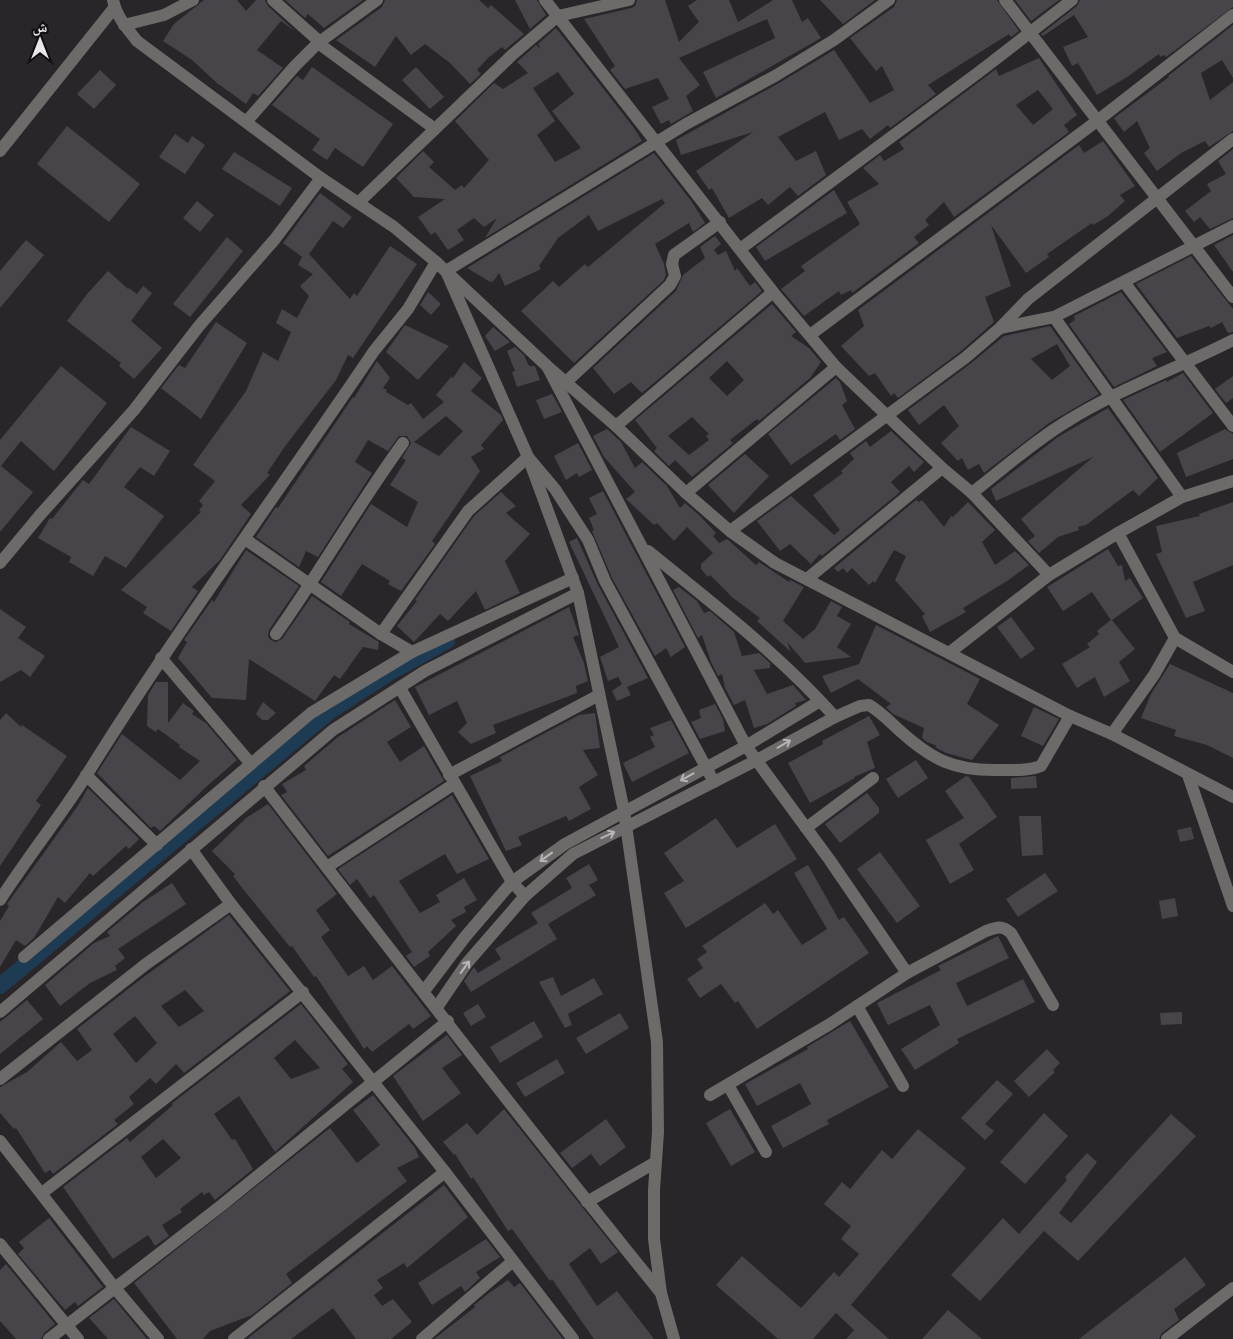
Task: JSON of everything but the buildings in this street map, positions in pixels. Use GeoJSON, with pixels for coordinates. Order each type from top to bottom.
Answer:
{"type":"FeatureCollection","features":[{"type":"Feature","properties":{"kind":"street"},"geometry":{"type":"LineString","coordinates":[[124,25],[164,15],[193,0]]}},
{"type":"Feature","properties":{"kind":"street"},"geometry":{"type":"LineString","coordinates":[[273,0],[319,42],[435,129]]}},
{"type":"Feature","properties":{"kind":"street"},"geometry":{"type":"LineString","coordinates":[[248,121],[295,66],[319,42],[377,0]]}},
{"type":"Feature","properties":{"kind":"street"},"geometry":{"type":"LineString","coordinates":[[545,0],[773,292],[836,367],[942,468],[972,493],[1049,575]]}},
{"type":"Feature","properties":{"kind":"street"},"geometry":{"type":"LineString","coordinates":[[359,202],[512,55],[558,16],[629,0]]}},
{"type":"Feature","properties":{"kind":"street"},"geometry":{"type":"LineString","coordinates":[[446,271],[686,124],[775,76],[825,46],[889,0]]}},
{"type":"Feature","properties":{"kind":"street"},"geometry":{"type":"LineString","coordinates":[[1005,0],[1233,297]]}},
{"type":"Feature","properties":{"kind":"street"},"geometry":{"type":"LineString","coordinates":[[740,249],[1030,34],[1072,0]]}},
{"type":"Feature","properties":{"kind":"street"},"geometry":{"type":"LineString","coordinates":[[0,151],[114,4],[124,25],[137,41],[248,121],[322,178],[394,226],[446,271],[547,366],[616,426],[686,493],[730,531],[775,563],[1070,716],[1112,734],[1188,775],[1233,796]]}},
{"type":"Feature","properties":{"kind":"street"},"geometry":{"type":"LineString","coordinates":[[810,335],[1097,121],[1233,15]]}},
{"type":"Feature","properties":{"kind":"street"},"geometry":{"type":"LineString","coordinates":[[730,531],[965,358],[1000,328],[1028,299],[1233,139]]}},
{"type":"Feature","properties":{"kind":"street"},"geometry":{"type":"LineString","coordinates":[[0,563],[134,410],[199,326],[275,239],[322,178]]}},
{"type":"Feature","properties":{"kind":"street"},"geometry":{"type":"LineString","coordinates":[[566,382],[670,285],[675,276],[672,264],[674,255],[720,222]]}},
{"type":"Feature","properties":{"kind":"street"},"geometry":{"type":"LineString","coordinates":[[1000,328],[1054,316],[1233,226]]}},
{"type":"Feature","properties":{"kind":"street"},"geometry":{"type":"LineString","coordinates":[[0,900],[86,775],[101,748],[161,658],[374,351],[408,309],[436,262]]}},
{"type":"Feature","properties":{"kind":"street"},"geometry":{"type":"LineString","coordinates":[[446,271],[528,457],[578,593],[624,811],[657,1042],[658,1132],[654,1239],[661,1293],[674,1339]]}},
{"type":"Feature","properties":{"kind":"street"},"geometry":{"type":"LineString","coordinates":[[1124,282],[1233,426]]}},
{"type":"Feature","properties":{"kind":"street"},"geometry":{"type":"LineString","coordinates":[[616,426],[773,292]]}},
{"type":"Feature","properties":{"kind":"street"},"geometry":{"type":"LineString","coordinates":[[1054,316],[1182,497]]}},
{"type":"Feature","properties":{"kind":"street"},"geometry":{"type":"LineString","coordinates":[[972,493],[1065,422],[1110,397],[1187,364],[1233,340]]}},
{"type":"Feature","properties":{"kind":"street"},"geometry":{"type":"LineString","coordinates":[[547,366],[746,746],[755,761],[806,828],[907,973]]}},
{"type":"Feature","properties":{"kind":"street"},"geometry":{"type":"LineString","coordinates":[[686,493],[836,367]]}},
{"type":"Feature","properties":{"kind":"street"},"geometry":{"type":"LineString","coordinates":[[276,634],[311,585],[358,507],[403,443]]}},
{"type":"Feature","properties":{"kind":"street"},"geometry":{"type":"LineString","coordinates":[[381,634],[468,511],[528,457]]}},
{"type":"Feature","properties":{"kind":"street"},"geometry":{"type":"LineString","coordinates":[[528,457],[555,489],[588,540],[605,580],[714,782]]}},
{"type":"Feature","properties":{"kind":"street"},"geometry":{"type":"LineString","coordinates":[[807,579],[942,468]]}},
{"type":"Feature","properties":{"kind":"street"},"geometry":{"type":"LineString","coordinates":[[949,653],[1049,575],[1118,533],[1182,497],[1233,482]]}},
{"type":"Feature","properties":{"kind":"street"},"geometry":{"type":"LineString","coordinates":[[1118,533],[1175,638],[1233,672]]}},
{"type":"Feature","properties":{"kind":"street"},"geometry":{"type":"LineString","coordinates":[[245,539],[381,634],[412,652]]}},
{"type":"Feature","properties":{"kind":"street"},"geometry":{"type":"LineString","coordinates":[[644,548],[710,602],[820,700],[835,717]]}},
{"type":"Feature","properties":{"kind":"street"},"geometry":{"type":"LineString","coordinates":[[24,957],[311,713],[412,652],[573,578]]}},
{"type":"Feature","properties":{"kind":"street"},"geometry":{"type":"LineString","coordinates":[[0,1012],[264,786],[333,730],[425,670],[578,593]]}},
{"type":"Feature","properties":{"kind":"street"},"geometry":{"type":"LineString","coordinates":[[1112,734],[1154,675],[1175,638]]}},
{"type":"Feature","properties":{"kind":"street"},"geometry":{"type":"LineString","coordinates":[[161,658],[251,764]]}},
{"type":"Feature","properties":{"kind":"street"},"geometry":{"type":"LineString","coordinates":[[400,688],[512,882],[525,896]]}},
{"type":"Feature","properties":{"kind":"street"},"geometry":{"type":"LineString","coordinates":[[327,867],[452,780],[599,695]]}},
{"type":"Feature","properties":{"kind":"street"},"geometry":{"type":"LineString","coordinates":[[437,1007],[467,963],[525,896],[573,854],[586,839],[624,811],[746,746],[820,700]]}},
{"type":"Feature","properties":{"kind":"street"},"geometry":{"type":"LineString","coordinates":[[424,991],[512,882],[564,844],[626,827],[755,761],[835,717],[860,706],[869,705],[918,748],[940,761],[963,768],[987,770],[1029,769],[1041,766],[1070,716]]}},
{"type":"Feature","properties":{"kind":"street"},"geometry":{"type":"LineString","coordinates":[[86,775],[157,845]]}},
{"type":"Feature","properties":{"kind":"street"},"geometry":{"type":"LineString","coordinates":[[1188,775],[1233,906]]}},
{"type":"Feature","properties":{"kind":"street"},"geometry":{"type":"LineString","coordinates":[[806,828],[873,778]]}},
{"type":"Feature","properties":{"kind":"street"},"geometry":{"type":"LineString","coordinates":[[264,786],[437,1007],[502,1096],[661,1293]]}},
{"type":"Feature","properties":{"kind":"street"},"geometry":{"type":"LineString","coordinates":[[191,849],[231,904],[445,1172],[573,1339]]}},
{"type":"Feature","properties":{"kind":"street"},"geometry":{"type":"LineString","coordinates":[[0,1079],[146,964],[231,904]]}},
{"type":"Feature","properties":{"kind":"street"},"geometry":{"type":"LineString","coordinates":[[710,1095],[858,1006],[907,973],[986,931],[1002,926],[1011,934],[1053,1005]]}},
{"type":"Feature","properties":{"kind":"street"},"geometry":{"type":"LineString","coordinates":[[42,1192],[303,992]]}},
{"type":"Feature","properties":{"kind":"street"},"geometry":{"type":"LineString","coordinates":[[858,1006],[903,1086]]}},
{"type":"Feature","properties":{"kind":"street"},"geometry":{"type":"LineString","coordinates":[[48,1339],[374,1083],[448,1022]]}},
{"type":"Feature","properties":{"kind":"street"},"geometry":{"type":"LineString","coordinates":[[728,1084],[766,1152]]}},
{"type":"Feature","properties":{"kind":"street"},"geometry":{"type":"LineString","coordinates":[[0,1140],[42,1192],[114,1288],[158,1339]]}},
{"type":"Feature","properties":{"kind":"street"},"geometry":{"type":"LineString","coordinates":[[587,1202],[656,1162]]}},
{"type":"Feature","properties":{"kind":"street"},"geometry":{"type":"LineString","coordinates":[[234,1339],[445,1172]]}},
{"type":"Feature","properties":{"kind":"street"},"geometry":{"type":"LineString","coordinates":[[0,1244],[78,1339]]}},
{"type":"Feature","properties":{"kind":"street"},"geometry":{"type":"LineString","coordinates":[[422,1339],[513,1260]]}},
{"type":"Feature","properties":{"kind":"street"},"geometry":{"type":"LineString","coordinates":[[1166,1339],[1233,1288]]}},
{"type":"Feature","properties":{"kind":"waterway"},"geometry":{"type":"LineString","coordinates":[[0,986],[329,712],[389,673],[447,641]]}}]}
